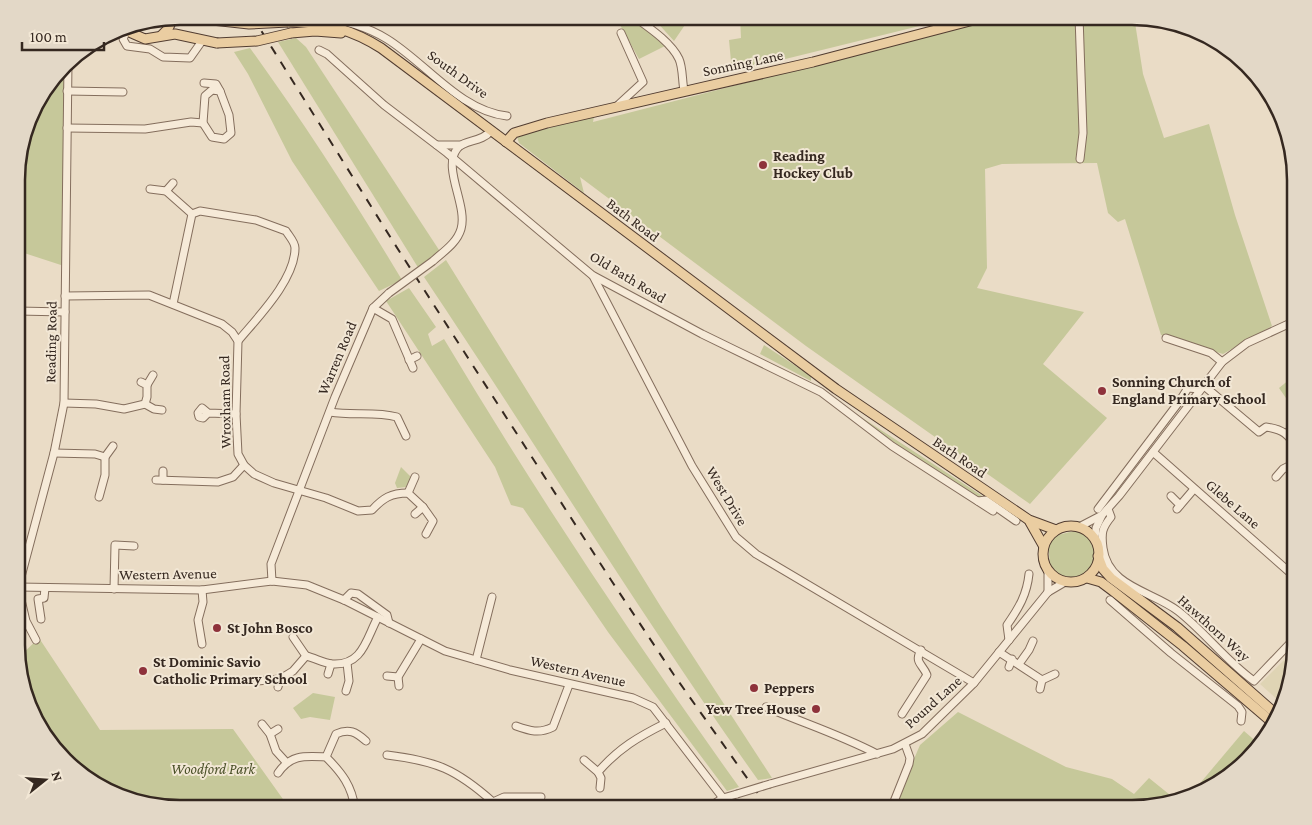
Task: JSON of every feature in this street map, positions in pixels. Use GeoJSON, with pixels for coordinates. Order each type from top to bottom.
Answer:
{"type":"FeatureCollection","features":[{"type":"Feature","properties":{"kind":"main road"},"geometry":{"type":"LineString","coordinates":[[162,35],[170,25]]}},
{"type":"Feature","properties":{"kind":"main road","name":"Bath Road"},"geometry":{"type":"LineString","coordinates":[[320,25],[330,26],[356,36],[391,55],[836,389],[1029,520],[1056,530]]}},
{"type":"Feature","properties":{"kind":"main road","name":"Sonning Lane"},"geometry":{"type":"LineString","coordinates":[[506,142],[514,133],[618,105],[814,62],[955,25]]}},
{"type":"Feature","properties":{"kind":"main road"},"geometry":{"type":"LineString","coordinates":[[131,33],[145,38],[179,34],[202,41],[217,43],[250,42],[291,33],[315,31],[356,36]]}},
{"type":"Feature","properties":{"kind":"main road","name":"Bath Road"},"geometry":{"type":"LineString","coordinates":[[1029,520],[1037,531],[1043,545]]}},
{"type":"Feature","properties":{"kind":"main road"},"geometry":{"type":"LineString","coordinates":[[1268,719],[1171,636],[1104,584],[1087,578],[1065,582],[1057,580],[1048,571],[1043,545],[1047,538],[1056,530],[1079,527],[1088,530],[1095,539],[1103,569],[1111,578],[1177,627],[1272,711]]}},
{"type":"Feature","properties":{"kind":"main road"},"geometry":{"type":"LineString","coordinates":[[1087,578],[1097,568],[1098,556]]}},
{"type":"Feature","properties":{"kind":"main road"},"geometry":{"type":"LineString","coordinates":[[1171,636],[1177,627]]}},
{"type":"Feature","properties":{"kind":"street","name":"South Drive"},"geometry":{"type":"LineString","coordinates":[[355,25],[397,45],[461,96],[492,114],[508,116]]}},
{"type":"Feature","properties":{"kind":"street"},"geometry":{"type":"LineString","coordinates":[[646,25],[676,54],[680,61],[684,90]]}},
{"type":"Feature","properties":{"kind":"street"},"geometry":{"type":"LineString","coordinates":[[1079,25],[1083,133],[1080,159]]}},
{"type":"Feature","properties":{"kind":"street"},"geometry":{"type":"LineString","coordinates":[[618,105],[643,82],[621,33]]}},
{"type":"Feature","properties":{"kind":"street"},"geometry":{"type":"LineString","coordinates":[[123,36],[127,46],[150,50],[163,57],[190,58],[202,41]]}},
{"type":"Feature","properties":{"kind":"street"},"geometry":{"type":"LineString","coordinates":[[391,55],[397,45]]}},
{"type":"Feature","properties":{"kind":"street","name":"Old Bath Road"},"geometry":{"type":"LineString","coordinates":[[319,50],[327,54],[384,105],[469,170],[592,275],[702,334],[801,381],[828,398],[892,446],[948,484],[978,501]]}},
{"type":"Feature","properties":{"kind":"street","name":"Reading Road"},"geometry":{"type":"LineString","coordinates":[[25,562],[54,453],[64,404],[68,73]]}},
{"type":"Feature","properties":{"kind":"street"},"geometry":{"type":"LineString","coordinates":[[204,83],[216,84],[220,91],[229,115],[231,133],[224,140],[212,137],[203,123],[205,96],[212,90],[220,91]]}},
{"type":"Feature","properties":{"kind":"street"},"geometry":{"type":"LineString","coordinates":[[67,91],[123,92]]}},
{"type":"Feature","properties":{"kind":"street"},"geometry":{"type":"LineString","coordinates":[[67,128],[145,129],[191,122],[203,123]]}},
{"type":"Feature","properties":{"kind":"street"},"geometry":{"type":"LineString","coordinates":[[438,145],[461,145],[482,139],[491,131]]}},
{"type":"Feature","properties":{"kind":"street"},"geometry":{"type":"LineString","coordinates":[[454,158],[457,149],[461,145]]}},
{"type":"Feature","properties":{"kind":"street","name":"Warren Road"},"geometry":{"type":"LineString","coordinates":[[272,581],[271,564],[373,308],[389,293],[433,262],[456,239],[461,229],[452,165],[454,158]]}},
{"type":"Feature","properties":{"kind":"street"},"geometry":{"type":"LineString","coordinates":[[455,177],[469,170]]}},
{"type":"Feature","properties":{"kind":"street"},"geometry":{"type":"LineString","coordinates":[[166,191],[173,183]]}},
{"type":"Feature","properties":{"kind":"street"},"geometry":{"type":"LineString","coordinates":[[150,189],[166,191],[192,214]]}},
{"type":"Feature","properties":{"kind":"street"},"geometry":{"type":"LineString","coordinates":[[192,214],[200,211],[256,220],[286,231],[295,246],[292,266],[269,303],[238,341]]}},
{"type":"Feature","properties":{"kind":"street"},"geometry":{"type":"LineString","coordinates":[[173,304],[192,214]]}},
{"type":"Feature","properties":{"kind":"street","name":"West Drive"},"geometry":{"type":"LineString","coordinates":[[592,275],[692,466],[736,537],[756,554],[974,683]]}},
{"type":"Feature","properties":{"kind":"street","name":"Wroxham Road"},"geometry":{"type":"LineString","coordinates":[[65,296],[148,295],[222,324],[232,332],[238,341],[236,414],[238,454],[244,465],[254,474],[300,491],[326,498],[358,511],[372,510],[381,500],[394,493],[408,493]]}},
{"type":"Feature","properties":{"kind":"street"},"geometry":{"type":"LineString","coordinates":[[373,308],[392,319],[413,368]]}},
{"type":"Feature","properties":{"kind":"street"},"geometry":{"type":"LineString","coordinates":[[25,311],[65,312]]}},
{"type":"Feature","properties":{"kind":"street"},"geometry":{"type":"LineString","coordinates":[[1079,527],[1108,508],[1119,496],[1222,362],[1246,343],[1287,325]]}},
{"type":"Feature","properties":{"kind":"street"},"geometry":{"type":"LineString","coordinates":[[1166,338],[1211,353],[1222,362]]}},
{"type":"Feature","properties":{"kind":"street"},"geometry":{"type":"LineString","coordinates":[[409,360],[417,356]]}},
{"type":"Feature","properties":{"kind":"street"},"geometry":{"type":"LineString","coordinates":[[144,404],[147,397],[144,384],[153,375]]}},
{"type":"Feature","properties":{"kind":"street"},"geometry":{"type":"LineString","coordinates":[[1095,539],[1100,512],[1112,490],[1188,388],[1202,387],[1260,432],[1266,427],[1276,428],[1287,433]]}},
{"type":"Feature","properties":{"kind":"street"},"geometry":{"type":"LineString","coordinates":[[828,398],[836,389]]}},
{"type":"Feature","properties":{"kind":"street"},"geometry":{"type":"LineString","coordinates":[[64,404],[96,404],[124,409],[144,404],[154,409],[162,410]]}},
{"type":"Feature","properties":{"kind":"street"},"geometry":{"type":"LineString","coordinates":[[330,412],[341,414],[382,413],[397,417],[406,436]]}},
{"type":"Feature","properties":{"kind":"street"},"geometry":{"type":"LineString","coordinates":[[208,413],[236,414]]}},
{"type":"Feature","properties":{"kind":"street"},"geometry":{"type":"LineString","coordinates":[[99,497],[105,475],[105,457],[113,446]]}},
{"type":"Feature","properties":{"kind":"street","name":"Glebe Lane"},"geometry":{"type":"LineString","coordinates":[[1153,452],[1287,570]]}},
{"type":"Feature","properties":{"kind":"street"},"geometry":{"type":"LineString","coordinates":[[54,453],[96,454],[105,457]]}},
{"type":"Feature","properties":{"kind":"street"},"geometry":{"type":"LineString","coordinates":[[163,471],[159,480],[218,482],[233,477],[244,465]]}},
{"type":"Feature","properties":{"kind":"street"},"geometry":{"type":"LineString","coordinates":[[1276,477],[1287,467]]}},
{"type":"Feature","properties":{"kind":"street"},"geometry":{"type":"LineString","coordinates":[[415,477],[408,493],[423,507],[433,521],[426,534]]}},
{"type":"Feature","properties":{"kind":"street"},"geometry":{"type":"LineString","coordinates":[[1171,496],[1179,507],[1194,488]]}},
{"type":"Feature","properties":{"kind":"street"},"geometry":{"type":"LineString","coordinates":[[1112,490],[1119,496]]}},
{"type":"Feature","properties":{"kind":"street"},"geometry":{"type":"LineString","coordinates":[[978,501],[986,500],[1016,521]]}},
{"type":"Feature","properties":{"kind":"street"},"geometry":{"type":"LineString","coordinates":[[978,501],[993,511]]}},
{"type":"Feature","properties":{"kind":"street"},"geometry":{"type":"LineString","coordinates":[[415,514],[423,507]]}},
{"type":"Feature","properties":{"kind":"street","name":"Hawthorn Way"},"geometry":{"type":"LineString","coordinates":[[1108,508],[1111,517],[1101,531],[1105,558],[1110,568],[1146,595],[1179,612],[1254,681],[1287,646]]}},
{"type":"Feature","properties":{"kind":"street"},"geometry":{"type":"LineString","coordinates":[[114,589],[111,545],[134,546]]}},
{"type":"Feature","properties":{"kind":"street"},"geometry":{"type":"LineString","coordinates":[[1048,571],[1048,592]]}},
{"type":"Feature","properties":{"kind":"street"},"geometry":{"type":"LineString","coordinates":[[1009,640],[1007,625],[1020,608],[1027,589],[1029,574]]}},
{"type":"Feature","properties":{"kind":"street","name":"Western Avenue"},"geometry":{"type":"LineString","coordinates":[[25,588],[202,590],[272,581],[307,585],[344,600],[445,651],[569,685],[634,698],[653,707],[723,798]]}},
{"type":"Feature","properties":{"kind":"street","name":"Pound Lane"},"geometry":{"type":"LineString","coordinates":[[723,798],[877,754],[905,744],[922,734],[974,683],[1048,592],[1065,582]]}},
{"type":"Feature","properties":{"kind":"street"},"geometry":{"type":"LineString","coordinates":[[41,619],[35,599],[44,598],[45,588]]}},
{"type":"Feature","properties":{"kind":"street"},"geometry":{"type":"LineString","coordinates":[[202,590],[203,602],[198,620],[202,644]]}},
{"type":"Feature","properties":{"kind":"street","name":"Western Avenue"},"geometry":{"type":"LineString","coordinates":[[344,600],[351,592],[358,594],[387,615],[389,623]]}},
{"type":"Feature","properties":{"kind":"street"},"geometry":{"type":"LineString","coordinates":[[476,660],[492,596]]}},
{"type":"Feature","properties":{"kind":"street"},"geometry":{"type":"LineString","coordinates":[[1110,600],[1238,706],[1242,712],[1241,721]]}},
{"type":"Feature","properties":{"kind":"street"},"geometry":{"type":"LineString","coordinates":[[25,617],[36,640]]}},
{"type":"Feature","properties":{"kind":"street"},"geometry":{"type":"LineString","coordinates":[[293,637],[306,656],[331,664],[347,663],[355,659],[362,651],[378,617]]}},
{"type":"Feature","properties":{"kind":"street"},"geometry":{"type":"LineString","coordinates":[[1164,646],[1171,636]]}},
{"type":"Feature","properties":{"kind":"street"},"geometry":{"type":"LineString","coordinates":[[399,686],[398,677],[422,639]]}},
{"type":"Feature","properties":{"kind":"street"},"geometry":{"type":"LineString","coordinates":[[1019,664],[1033,641]]}},
{"type":"Feature","properties":{"kind":"street"},"geometry":{"type":"LineString","coordinates":[[902,714],[927,675],[918,664],[917,658],[921,650]]}},
{"type":"Feature","properties":{"kind":"street"},"geometry":{"type":"LineString","coordinates":[[1029,650],[1038,650]]}},
{"type":"Feature","properties":{"kind":"street"},"geometry":{"type":"LineString","coordinates":[[999,652],[1010,663],[1019,664],[1042,680]]}},
{"type":"Feature","properties":{"kind":"street"},"geometry":{"type":"LineString","coordinates":[[257,681],[279,683],[306,656]]}},
{"type":"Feature","properties":{"kind":"street"},"geometry":{"type":"LineString","coordinates":[[346,691],[349,681],[347,663]]}},
{"type":"Feature","properties":{"kind":"street"},"geometry":{"type":"LineString","coordinates":[[328,674],[331,664]]}},
{"type":"Feature","properties":{"kind":"street"},"geometry":{"type":"LineString","coordinates":[[1042,680],[1055,674]]}},
{"type":"Feature","properties":{"kind":"street"},"geometry":{"type":"LineString","coordinates":[[387,676],[398,677]]}},
{"type":"Feature","properties":{"kind":"street"},"geometry":{"type":"LineString","coordinates":[[1040,689],[1042,680]]}},
{"type":"Feature","properties":{"kind":"street"},"geometry":{"type":"LineString","coordinates":[[516,726],[526,727],[535,732],[545,732],[553,727],[569,685]]}},
{"type":"Feature","properties":{"kind":"street"},"geometry":{"type":"LineString","coordinates":[[766,707],[850,740],[877,754]]}},
{"type":"Feature","properties":{"kind":"street"},"geometry":{"type":"LineString","coordinates":[[598,772],[614,753],[638,737],[666,723]]}},
{"type":"Feature","properties":{"kind":"street"},"geometry":{"type":"LineString","coordinates":[[262,724],[270,734],[276,751],[286,762]]}},
{"type":"Feature","properties":{"kind":"street"},"geometry":{"type":"LineString","coordinates":[[270,734],[278,729]]}},
{"type":"Feature","properties":{"kind":"street"},"geometry":{"type":"LineString","coordinates":[[326,757],[336,734],[344,730],[356,732],[366,741]]}},
{"type":"Feature","properties":{"kind":"street"},"geometry":{"type":"LineString","coordinates":[[894,800],[909,764],[910,758],[905,744]]}},
{"type":"Feature","properties":{"kind":"street"},"geometry":{"type":"LineString","coordinates":[[388,755],[418,758],[440,764],[490,800]]}},
{"type":"Feature","properties":{"kind":"street"},"geometry":{"type":"LineString","coordinates":[[278,772],[286,762],[301,756],[326,757],[340,771],[348,783],[354,800]]}},
{"type":"Feature","properties":{"kind":"street"},"geometry":{"type":"LineString","coordinates":[[584,760],[598,772],[601,778],[600,788]]}},
{"type":"Feature","properties":{"kind":"street"},"geometry":{"type":"LineString","coordinates":[[497,800],[504,797],[529,800],[541,797]]}},
{"type":"Feature","properties":{"kind":"shaded area"},"geometry":{"type":"Polygon","coordinates":[[[1287,657],[1277,699],[1260,684],[1287,657]]]}},
{"type":"Feature","properties":{"kind":"green space"},"geometry":{"type":"Polygon","coordinates":[[[620,25],[645,25],[665,46],[639,59],[620,25]]]}},
{"type":"Feature","properties":{"kind":"green space"},"geometry":{"type":"Polygon","coordinates":[[[660,25],[685,25],[674,41],[660,25]]]}},
{"type":"Feature","properties":{"kind":"green space"},"geometry":{"type":"Polygon","coordinates":[[[740,25],[923,25],[732,72],[729,40],[741,38],[740,25]]]}},
{"type":"Feature","properties":{"kind":"green space"},"geometry":{"type":"Polygon","coordinates":[[[970,25],[1135,25],[1143,74],[1164,138],[1209,124],[1235,215],[1272,326],[1223,354],[1161,335],[1125,219],[1118,222],[1108,213],[1097,163],[1002,164],[985,169],[987,268],[977,288],[1084,312],[1043,364],[1107,418],[1030,504],[806,346],[580,177],[584,193],[519,143],[517,137],[594,117],[593,122],[970,25]]]}},
{"type":"Feature","properties":{"kind":"green space"},"geometry":{"type":"Polygon","coordinates":[[[296,38],[306,47],[441,253],[419,269],[278,42],[296,38]]]}},
{"type":"Feature","properties":{"kind":"green space"},"geometry":{"type":"Polygon","coordinates":[[[250,48],[328,162],[402,280],[379,291],[292,161],[248,74],[234,52],[250,48]]]}},
{"type":"Feature","properties":{"kind":"green space"},"geometry":{"type":"Polygon","coordinates":[[[64,77],[64,266],[25,253],[25,180],[26,160],[33,130],[46,102],[64,77]]]}},
{"type":"Feature","properties":{"kind":"green space"},"geometry":{"type":"Polygon","coordinates":[[[446,260],[661,607],[772,778],[758,780],[630,593],[424,277],[446,260]]]}},
{"type":"Feature","properties":{"kind":"green space"},"geometry":{"type":"Polygon","coordinates":[[[409,288],[436,327],[428,334],[432,346],[444,339],[514,454],[587,566],[739,787],[727,791],[608,632],[523,508],[511,505],[495,467],[386,301],[409,288]]]}},
{"type":"Feature","properties":{"kind":"green space"},"geometry":{"type":"Polygon","coordinates":[[[764,345],[811,376],[811,381],[760,354],[764,345]]]}},
{"type":"Feature","properties":{"kind":"green space"},"geometry":{"type":"Polygon","coordinates":[[[1287,382],[1287,400],[1279,388],[1287,382]]]}},
{"type":"Feature","properties":{"kind":"green space"},"geometry":{"type":"Polygon","coordinates":[[[847,408],[981,495],[991,507],[900,446],[847,408]]]}},
{"type":"Feature","properties":{"kind":"green space"},"geometry":{"type":"Polygon","coordinates":[[[401,467],[411,477],[406,487],[397,488],[395,483],[401,467]]]}},
{"type":"Feature","properties":{"kind":"green space"},"geometry":{"type":"Polygon","coordinates":[[[1078,530],[1088,535],[1093,544],[1095,555],[1093,567],[1077,577],[1057,576],[1050,564],[1048,544],[1054,536],[1078,530]]]}},
{"type":"Feature","properties":{"kind":"green space"},"geometry":{"type":"Polygon","coordinates":[[[1178,633],[1270,715],[1270,716],[1176,636],[1178,633]]]}},
{"type":"Feature","properties":{"kind":"green space","name":"Woodford Park"},"geometry":{"type":"Polygon","coordinates":[[[39,638],[100,730],[233,729],[284,800],[160,799],[140,795],[111,784],[78,762],[57,739],[46,722],[33,695],[26,665],[25,651],[39,638]]]}},
{"type":"Feature","properties":{"kind":"green space"},"geometry":{"type":"Polygon","coordinates":[[[313,693],[335,697],[330,720],[310,717],[301,719],[293,708],[313,693]]]}},
{"type":"Feature","properties":{"kind":"green space"},"geometry":{"type":"Polygon","coordinates":[[[958,712],[1066,767],[1112,779],[1134,794],[1149,778],[1170,795],[1142,800],[896,800],[920,745],[958,712]]]}},
{"type":"Feature","properties":{"kind":"green space"},"geometry":{"type":"Polygon","coordinates":[[[1244,731],[1254,740],[1242,755],[1226,768],[1199,784],[1244,731]]]}},
{"type":"Feature","properties":{"kind":"railway"},"geometry":{"type":"LineString","coordinates":[[258,25],[394,243],[611,580],[674,675],[763,800]]}},
{"type":"Feature","properties":{"kind":"place","name":"Reading Hockey Club"},"geometry":{"type":"Point","coordinates":[763,165]}},
{"type":"Feature","properties":{"kind":"place","name":"Sonning Church of England Primary School"},"geometry":{"type":"Point","coordinates":[1102,391]}},
{"type":"Feature","properties":{"kind":"place","name":"St John Bosco"},"geometry":{"type":"Point","coordinates":[217,628]}},
{"type":"Feature","properties":{"kind":"place","name":"St Dominic Savio Catholic Primary School"},"geometry":{"type":"Point","coordinates":[143,671]}},
{"type":"Feature","properties":{"kind":"place","name":"Peppers"},"geometry":{"type":"Point","coordinates":[754,688]}},
{"type":"Feature","properties":{"kind":"place","name":"Yew Tree House"},"geometry":{"type":"Point","coordinates":[816,709]}}]}
